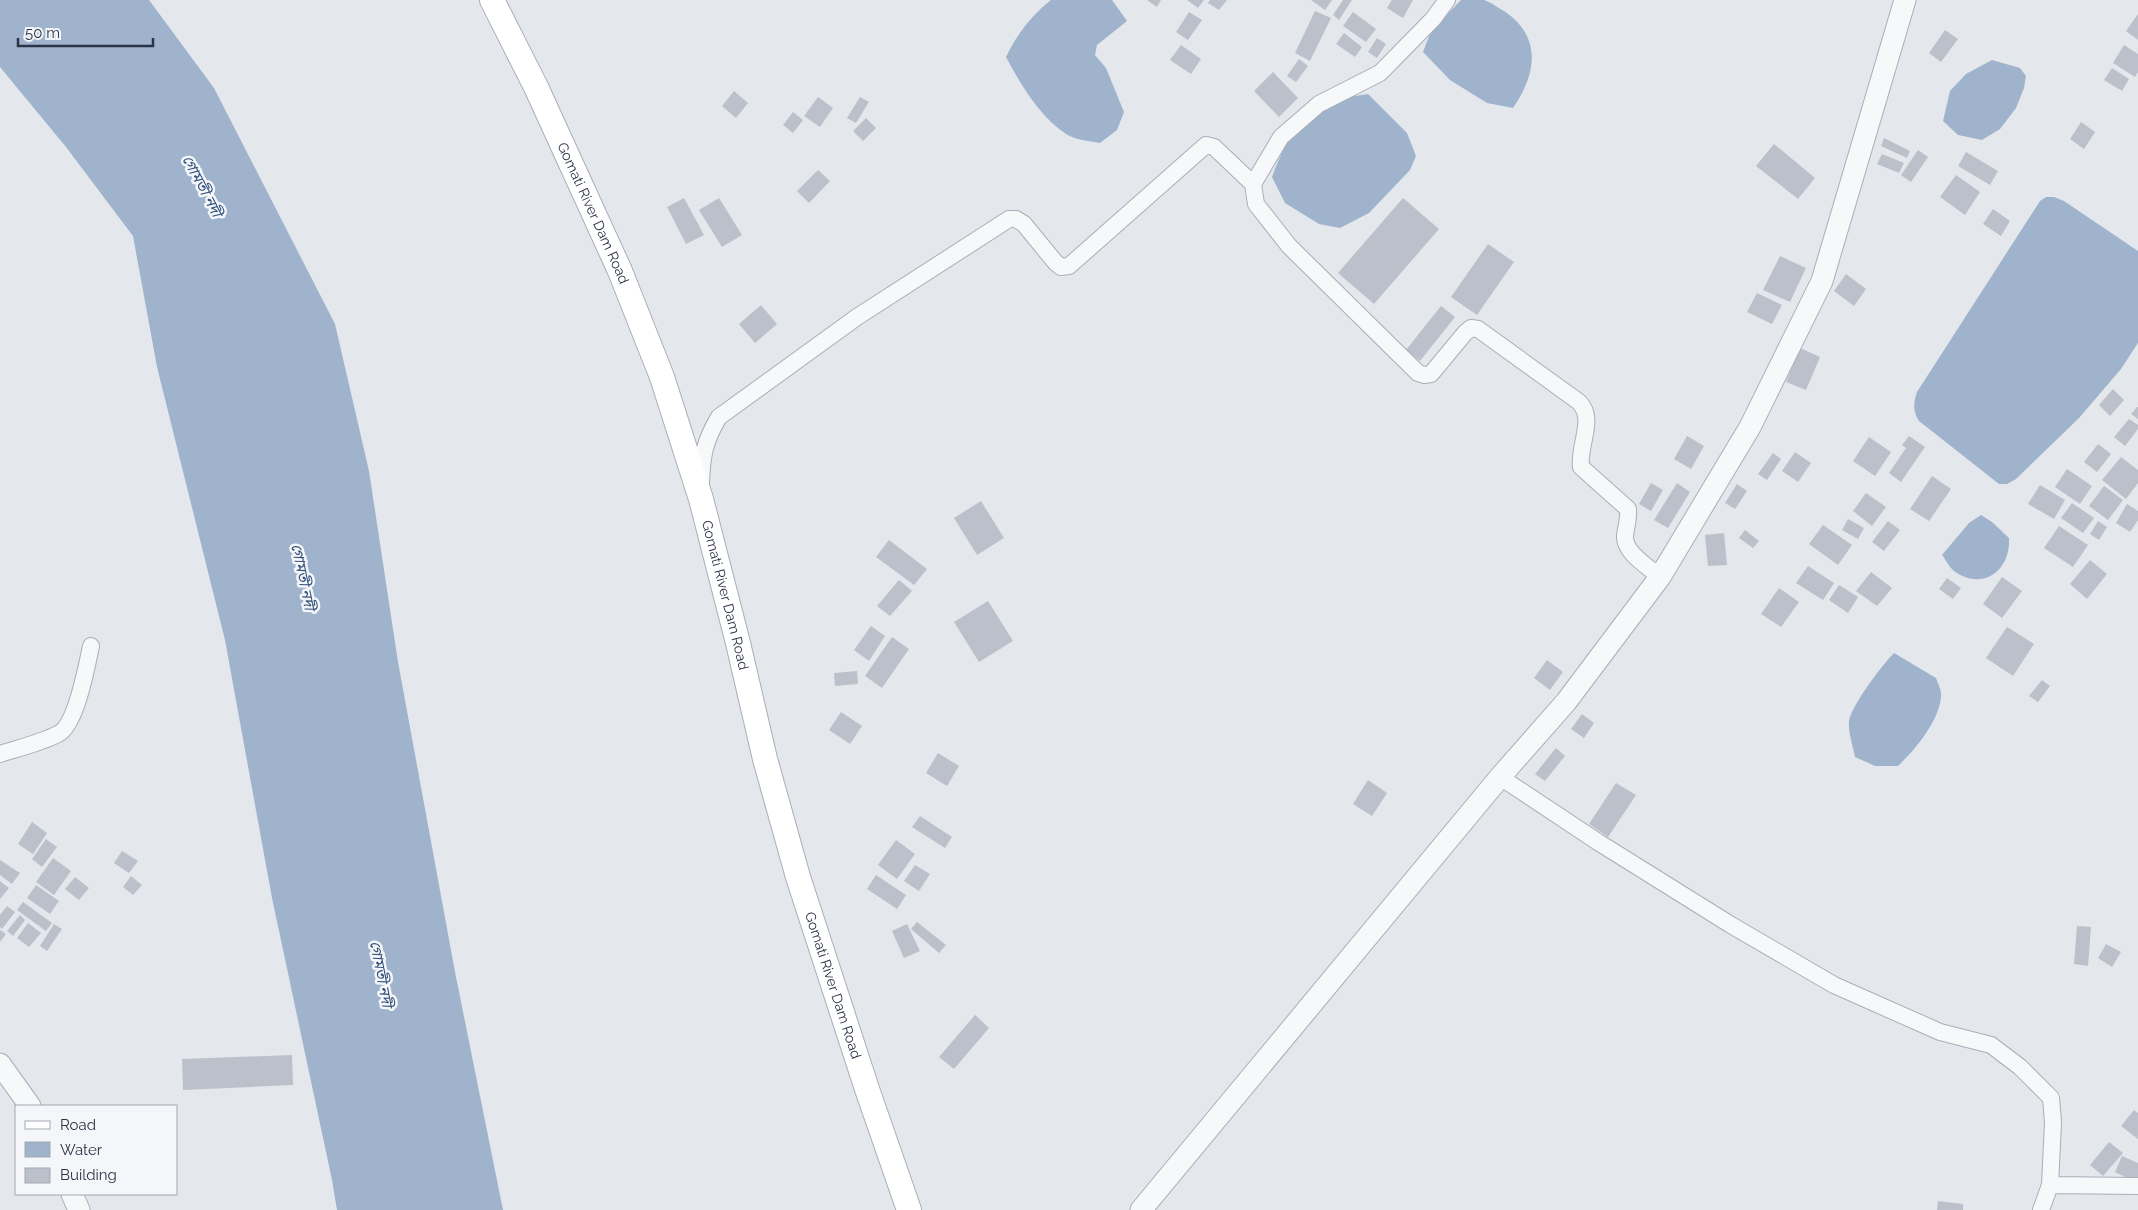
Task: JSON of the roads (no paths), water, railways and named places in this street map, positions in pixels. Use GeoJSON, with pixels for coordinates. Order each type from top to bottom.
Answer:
{"type":"FeatureCollection","features":[{"type":"Feature","properties":{"kind":"main road","name":"Gomati River Dam Road"},"geometry":{"type":"LineString","coordinates":[[492,0],[536,88],[620,271],[662,377],[701,499],[765,759],[798,877],[867,1089],[909,1210]]}},
{"type":"Feature","properties":{"kind":"street"},"geometry":{"type":"LineString","coordinates":[[1253,184],[1281,137],[1319,104],[1380,73],[1433,19],[1447,0]]}},
{"type":"Feature","properties":{"kind":"street"},"geometry":{"type":"LineString","coordinates":[[1141,1210],[1500,777],[1566,702],[1660,577],[1750,427],[1822,281],[1904,0]]}},
{"type":"Feature","properties":{"kind":"street"},"geometry":{"type":"LineString","coordinates":[[701,499],[702,454],[708,434],[719,418],[857,317],[1009,219],[1016,219],[1024,224],[1061,267],[1070,266],[1206,144],[1214,147],[1253,184],[1256,204],[1289,246],[1418,373],[1424,375],[1431,374],[1465,333],[1471,328],[1478,329],[1579,402],[1585,408],[1588,416],[1580,458],[1581,467],[1628,508],[1629,515],[1625,539],[1627,547],[1660,577]]}},
{"type":"Feature","properties":{"kind":"street"},"geometry":{"type":"LineString","coordinates":[[0,754],[60,734],[68,726],[81,690],[92,646]]}},
{"type":"Feature","properties":{"kind":"street"},"geometry":{"type":"LineString","coordinates":[[1500,777],[1598,842],[1834,985],[1940,1032],[1991,1045],[2020,1067],[2051,1098],[2053,1122],[2050,1185],[2041,1210]]}},
{"type":"Feature","properties":{"kind":"street"},"geometry":{"type":"LineString","coordinates":[[0,1064],[29,1105]]}},
{"type":"Feature","properties":{"kind":"street"},"geometry":{"type":"LineString","coordinates":[[2050,1185],[2138,1186]]}},
{"type":"Feature","properties":{"kind":"street"},"geometry":{"type":"LineString","coordinates":[[72,1195],[79,1210]]}},
{"type":"Feature","properties":{"kind":"water","name":"গোমতী নদী"},"geometry":{"type":"Polygon","coordinates":[[[0,0],[149,0],[214,88],[335,324],[369,471],[398,662],[455,972],[503,1210],[337,1210],[272,898],[225,640],[157,367],[133,236],[66,147],[0,67],[0,0]]]}},
{"type":"Feature","properties":{"kind":"water"},"geometry":{"type":"Polygon","coordinates":[[[1051,0],[1112,0],[1127,21],[1097,45],[1095,55],[1106,68],[1124,112],[1117,130],[1100,143],[1074,138],[1056,127],[1039,109],[1006,57],[1025,26],[1051,0]]]}},
{"type":"Feature","properties":{"kind":"water"},"geometry":{"type":"Polygon","coordinates":[[[1461,0],[1484,0],[1489,2],[1517,21],[1525,32],[1530,44],[1531,70],[1527,83],[1513,108],[1487,103],[1450,80],[1423,52],[1431,31],[1461,0]]]}},
{"type":"Feature","properties":{"kind":"water"},"geometry":{"type":"Polygon","coordinates":[[[1992,60],[2020,68],[2026,76],[2024,88],[2016,108],[2000,129],[1982,140],[1958,135],[1943,121],[1950,91],[1966,74],[1992,60]]]}},
{"type":"Feature","properties":{"kind":"water"},"geometry":{"type":"Polygon","coordinates":[[[1368,94],[1407,133],[1416,156],[1410,170],[1369,213],[1340,228],[1319,224],[1285,203],[1272,177],[1287,143],[1308,116],[1334,100],[1368,94]]]}},
{"type":"Feature","properties":{"kind":"water"},"geometry":{"type":"Polygon","coordinates":[[[2046,197],[2054,197],[2064,201],[2138,251],[2138,343],[2121,369],[2079,418],[2016,479],[2007,484],[1999,484],[1919,421],[1914,407],[1915,400],[1917,392],[2040,201],[2046,197]]]}},
{"type":"Feature","properties":{"kind":"water"},"geometry":{"type":"Polygon","coordinates":[[[1981,515],[1992,522],[2009,538],[2008,549],[2005,560],[2000,568],[1985,578],[1975,579],[1965,577],[1954,571],[1942,555],[1969,523],[1981,515]]]}},
{"type":"Feature","properties":{"kind":"water"},"geometry":{"type":"Polygon","coordinates":[[[1894,653],[1936,678],[1941,697],[1936,716],[1931,725],[1905,759],[1898,766],[1875,766],[1855,757],[1849,722],[1861,696],[1882,666],[1894,653]]]}}]}
